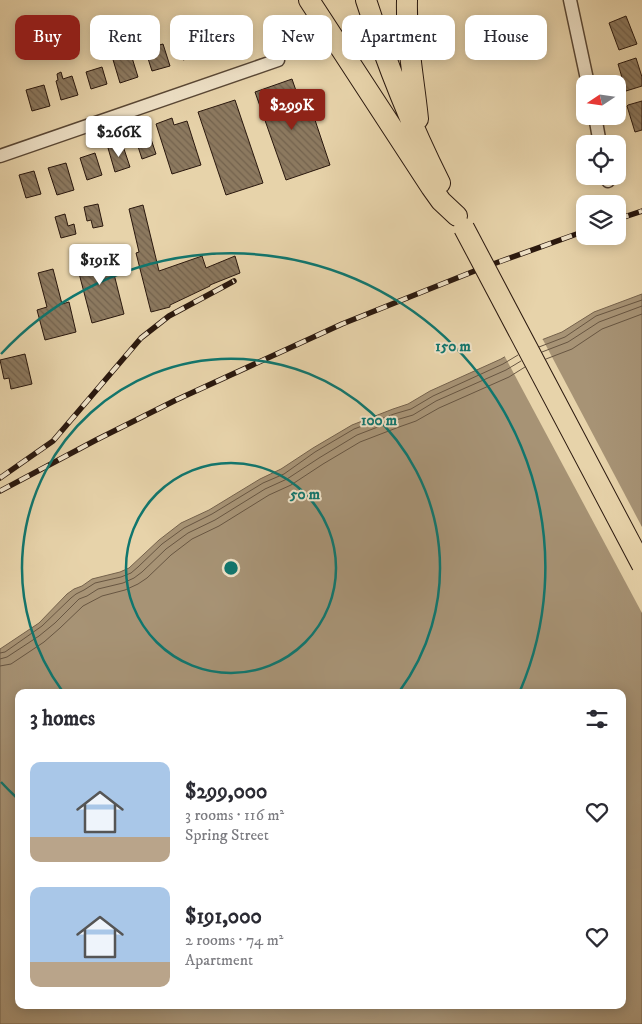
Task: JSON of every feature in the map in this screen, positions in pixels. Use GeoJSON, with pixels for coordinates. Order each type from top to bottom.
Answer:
{"type":"FeatureCollection","features":[{"type":"Feature","properties":{"kind":"main road"},"geometry":{"type":"LineString","coordinates":[[309,0],[430,187],[460,222]]}},
{"type":"Feature","properties":{"kind":"main road"},"geometry":{"type":"LineString","coordinates":[[366,0],[386,56],[438,178],[642,565]]}},
{"type":"Feature","properties":{"kind":"main road"},"geometry":{"type":"LineString","coordinates":[[407,0],[408,34],[420,139]]}},
{"type":"Feature","properties":{"kind":"street"},"geometry":{"type":"LineString","coordinates":[[570,0],[586,75]]}},
{"type":"Feature","properties":{"kind":"street"},"geometry":{"type":"LineString","coordinates":[[0,156],[278,60]]}},
{"type":"Feature","properties":{"kind":"water"},"geometry":{"type":"Polygon","coordinates":[[[642,294],[642,1024],[0,1024],[0,649],[39,623],[74,589],[92,579],[129,568],[159,540],[181,523],[209,510],[260,479],[281,469],[352,425],[408,404],[430,391],[501,359],[518,349],[562,332],[594,312],[642,294]]]}},
{"type":"Feature","properties":{"kind":"pier"},"geometry":{"type":"Polygon","coordinates":[[[542,338],[642,527],[642,613],[504,355],[518,347],[542,338]]]}},
{"type":"Feature","properties":{"kind":"building"},"geometry":{"type":"Polygon","coordinates":[[[626,16],[637,44],[619,50],[609,23],[626,16]]]}},
{"type":"Feature","properties":{"kind":"building"},"geometry":{"type":"Polygon","coordinates":[[[163,44],[170,66],[152,71],[148,60],[160,60],[160,45],[163,44]]]}},
{"type":"Feature","properties":{"kind":"building"},"geometry":{"type":"Polygon","coordinates":[[[636,58],[642,77],[642,86],[626,91],[626,75],[621,75],[618,64],[636,58]]]}},
{"type":"Feature","properties":{"kind":"building"},"geometry":{"type":"Polygon","coordinates":[[[113,60],[133,60],[138,77],[120,83],[113,60]]]}},
{"type":"Feature","properties":{"kind":"building"},"geometry":{"type":"Polygon","coordinates":[[[102,67],[107,84],[91,89],[86,72],[102,67]]]}},
{"type":"Feature","properties":{"kind":"building"},"geometry":{"type":"Polygon","coordinates":[[[61,72],[63,79],[72,76],[78,95],[61,100],[56,81],[58,80],[57,74],[61,72]]]}},
{"type":"Feature","properties":{"kind":"building"},"geometry":{"type":"Polygon","coordinates":[[[292,79],[304,114],[312,111],[330,165],[286,180],[255,92],[292,79]]]}},
{"type":"Feature","properties":{"kind":"building"},"geometry":{"type":"Polygon","coordinates":[[[44,85],[50,106],[32,111],[26,90],[44,85]]]}},
{"type":"Feature","properties":{"kind":"building"},"geometry":{"type":"Polygon","coordinates":[[[235,100],[263,183],[226,195],[198,112],[235,100]]]}},
{"type":"Feature","properties":{"kind":"building"},"geometry":{"type":"Polygon","coordinates":[[[642,101],[642,130],[635,132],[627,106],[642,101]]]}},
{"type":"Feature","properties":{"kind":"building"},"geometry":{"type":"Polygon","coordinates":[[[172,118],[174,125],[187,121],[201,165],[172,174],[156,124],[172,118]]]}},
{"type":"Feature","properties":{"kind":"building"},"geometry":{"type":"Polygon","coordinates":[[[149,133],[156,154],[142,159],[135,137],[149,133]]]}},
{"type":"Feature","properties":{"kind":"building"},"geometry":{"type":"Polygon","coordinates":[[[122,143],[130,167],[115,172],[108,148],[122,143]]]}},
{"type":"Feature","properties":{"kind":"building"},"geometry":{"type":"Polygon","coordinates":[[[95,153],[102,175],[87,180],[80,158],[95,153]]]}},
{"type":"Feature","properties":{"kind":"building"},"geometry":{"type":"Polygon","coordinates":[[[66,163],[74,190],[57,195],[48,168],[66,163]]]}},
{"type":"Feature","properties":{"kind":"building"},"geometry":{"type":"Polygon","coordinates":[[[34,171],[41,194],[26,198],[19,175],[34,171]]]}},
{"type":"Feature","properties":{"kind":"building"},"geometry":{"type":"Polygon","coordinates":[[[98,204],[103,226],[93,228],[91,220],[87,221],[84,207],[98,204]]]}},
{"type":"Feature","properties":{"kind":"building"},"geometry":{"type":"Polygon","coordinates":[[[143,205],[159,271],[202,256],[206,268],[235,256],[240,273],[210,285],[170,305],[170,307],[151,312],[136,253],[139,252],[129,209],[143,205]]]}},
{"type":"Feature","properties":{"kind":"building"},"geometry":{"type":"Polygon","coordinates":[[[65,214],[68,226],[74,224],[76,234],[61,238],[55,217],[65,214]]]}},
{"type":"Feature","properties":{"kind":"building"},"geometry":{"type":"Polygon","coordinates":[[[108,250],[124,314],[92,323],[75,258],[108,250]]]}},
{"type":"Feature","properties":{"kind":"building"},"geometry":{"type":"Polygon","coordinates":[[[53,269],[62,304],[69,302],[76,332],[45,340],[37,310],[47,307],[38,273],[53,269]]]}},
{"type":"Feature","properties":{"kind":"building"},"geometry":{"type":"Polygon","coordinates":[[[25,354],[32,384],[11,389],[9,378],[4,379],[0,360],[25,354]]]}},
{"type":"Feature","properties":{"kind":"railway"},"geometry":{"type":"LineString","coordinates":[[626,216],[642,211]]}},
{"type":"Feature","properties":{"kind":"railway"},"geometry":{"type":"LineString","coordinates":[[0,491],[176,400],[342,324],[482,268],[576,234]]}},
{"type":"Feature","properties":{"kind":"railway"},"geometry":{"type":"LineString","coordinates":[[0,478],[53,441],[141,338],[169,316],[234,281]]}}]}
